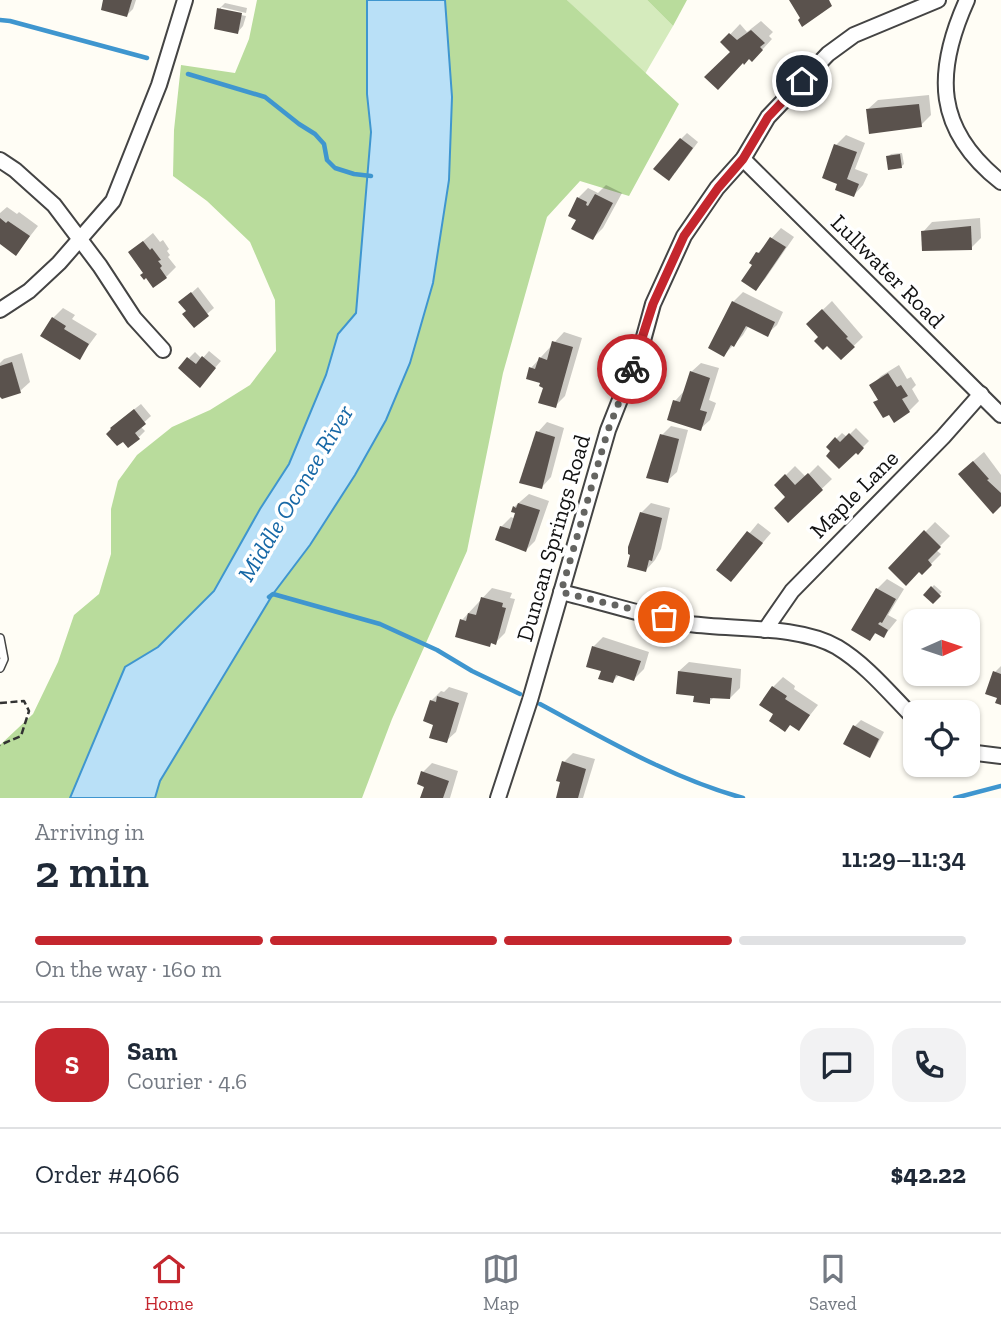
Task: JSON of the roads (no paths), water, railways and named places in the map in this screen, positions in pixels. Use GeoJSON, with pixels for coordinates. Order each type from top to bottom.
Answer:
{"type":"FeatureCollection","features":[{"type":"Feature","properties":{"kind":"street"},"geometry":{"type":"LineString","coordinates":[[0,310],[29,290],[59,263],[113,201],[159,85],[185,0]]}},
{"type":"Feature","properties":{"kind":"street","name":"Duncan Springs Road"},"geometry":{"type":"LineString","coordinates":[[498,798],[530,699],[608,430],[642,344],[653,304],[684,236],[718,188],[743,159],[768,117],[828,54],[854,35],[938,0]]}},
{"type":"Feature","properties":{"kind":"street"},"geometry":{"type":"LineString","coordinates":[[967,0],[957,22],[945,74],[947,107],[958,136],[977,161],[1001,182]]}},
{"type":"Feature","properties":{"kind":"street","name":"Lullwater Road"},"geometry":{"type":"LineString","coordinates":[[743,159],[1001,415]]}},
{"type":"Feature","properties":{"kind":"street"},"geometry":{"type":"LineString","coordinates":[[0,160],[54,205],[100,266],[134,318],[163,350]]}},
{"type":"Feature","properties":{"kind":"street","name":"Maple Lane"},"geometry":{"type":"LineString","coordinates":[[765,630],[792,590],[981,394]]}},
{"type":"Feature","properties":{"kind":"street"},"geometry":{"type":"LineString","coordinates":[[561,592],[690,624],[765,630],[810,637],[834,645],[854,658],[903,707]]}},
{"type":"Feature","properties":{"kind":"street"},"geometry":{"type":"LineString","coordinates":[[980,753],[1001,755]]}},
{"type":"Feature","properties":{"kind":"lane"},"geometry":{"type":"LineString","coordinates":[[0,638],[5,659],[0,668]]}},
{"type":"Feature","properties":{"kind":"water","name":"Middle Oconee River"},"geometry":{"type":"Polygon","coordinates":[[[367,0],[445,0],[452,97],[449,180],[433,283],[410,363],[386,420],[355,475],[310,545],[273,594],[160,781],[155,798],[70,798],[125,667],[158,647],[214,591],[289,464],[326,375],[338,334],[356,313],[371,132],[367,94],[367,0]]]}},
{"type":"Feature","properties":{"kind":"waterway"},"geometry":{"type":"LineString","coordinates":[[0,20],[147,58]]}},
{"type":"Feature","properties":{"kind":"waterway"},"geometry":{"type":"LineString","coordinates":[[188,74],[265,97],[315,134],[324,144],[327,160],[335,168],[371,176]]}},
{"type":"Feature","properties":{"kind":"waterway"},"geometry":{"type":"LineString","coordinates":[[269,597],[273,594],[380,624],[437,650],[472,671],[520,694]]}},
{"type":"Feature","properties":{"kind":"waterway"},"geometry":{"type":"LineString","coordinates":[[540,704],[665,769],[743,798]]}},
{"type":"Feature","properties":{"kind":"waterway"},"geometry":{"type":"LineString","coordinates":[[955,798],[1001,786]]}}]}
